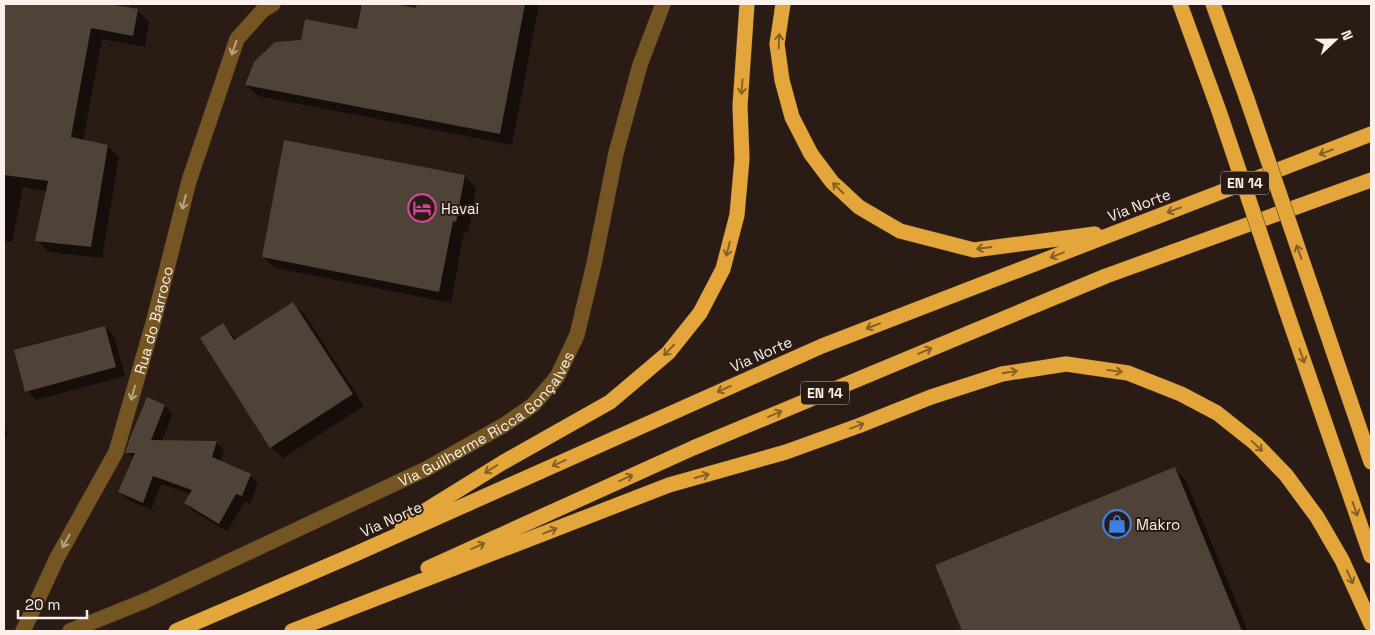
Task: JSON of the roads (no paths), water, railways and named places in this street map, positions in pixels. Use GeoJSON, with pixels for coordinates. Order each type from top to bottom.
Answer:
{"type":"FeatureCollection","features":[{"type":"Feature","properties":{"kind":"highway"},"geometry":{"type":"LineString","coordinates":[[353,555],[502,463],[610,402],[668,353],[700,313],[724,269],[737,215],[742,159],[740,106],[747,4]]}},
{"type":"Feature","properties":{"kind":"highway"},"geometry":{"type":"LineString","coordinates":[[783,4],[777,44],[782,80],[792,117],[811,154],[832,182],[859,208],[900,231],[974,250],[1119,231]]}},
{"type":"Feature","properties":{"kind":"highway"},"geometry":{"type":"LineString","coordinates":[[1180,4],[1220,111],[1371,556]]}},
{"type":"Feature","properties":{"kind":"highway"},"geometry":{"type":"LineString","coordinates":[[1213,4],[1371,462]]}},
{"type":"Feature","properties":{"kind":"highway","name":"Via Norte"},"geometry":{"type":"LineString","coordinates":[[176,631],[353,555],[822,346],[1371,134]]}},
{"type":"Feature","properties":{"kind":"highway","name":"EN 14"},"geometry":{"type":"LineString","coordinates":[[291,631],[712,440],[1106,276],[1371,180]]}},
{"type":"Feature","properties":{"kind":"highway"},"geometry":{"type":"LineString","coordinates":[[291,631],[669,485],[786,452],[931,398],[1002,374],[1066,364],[1128,373],[1181,394],[1216,413],[1256,444],[1286,475],[1317,517],[1342,560],[1371,624]]}},
{"type":"Feature","properties":{"kind":"street","name":"Via Guilherme Ricca Gonçalves"},"geometry":{"type":"LineString","coordinates":[[70,631],[147,600],[426,469],[504,425],[533,405],[556,377],[577,335],[594,264],[616,153],[640,65],[663,4]]}},
{"type":"Feature","properties":{"kind":"street","name":"Rua do Barroco"},"geometry":{"type":"LineString","coordinates":[[23,631],[57,558],[116,452],[154,320],[189,182],[237,39],[265,6]]}},
{"type":"Feature","properties":{"kind":"place","name":"Havai"},"geometry":{"type":"Point","coordinates":[422,208]}},
{"type":"Feature","properties":{"kind":"place","name":"Makro"},"geometry":{"type":"Point","coordinates":[1117,524]}}]}
